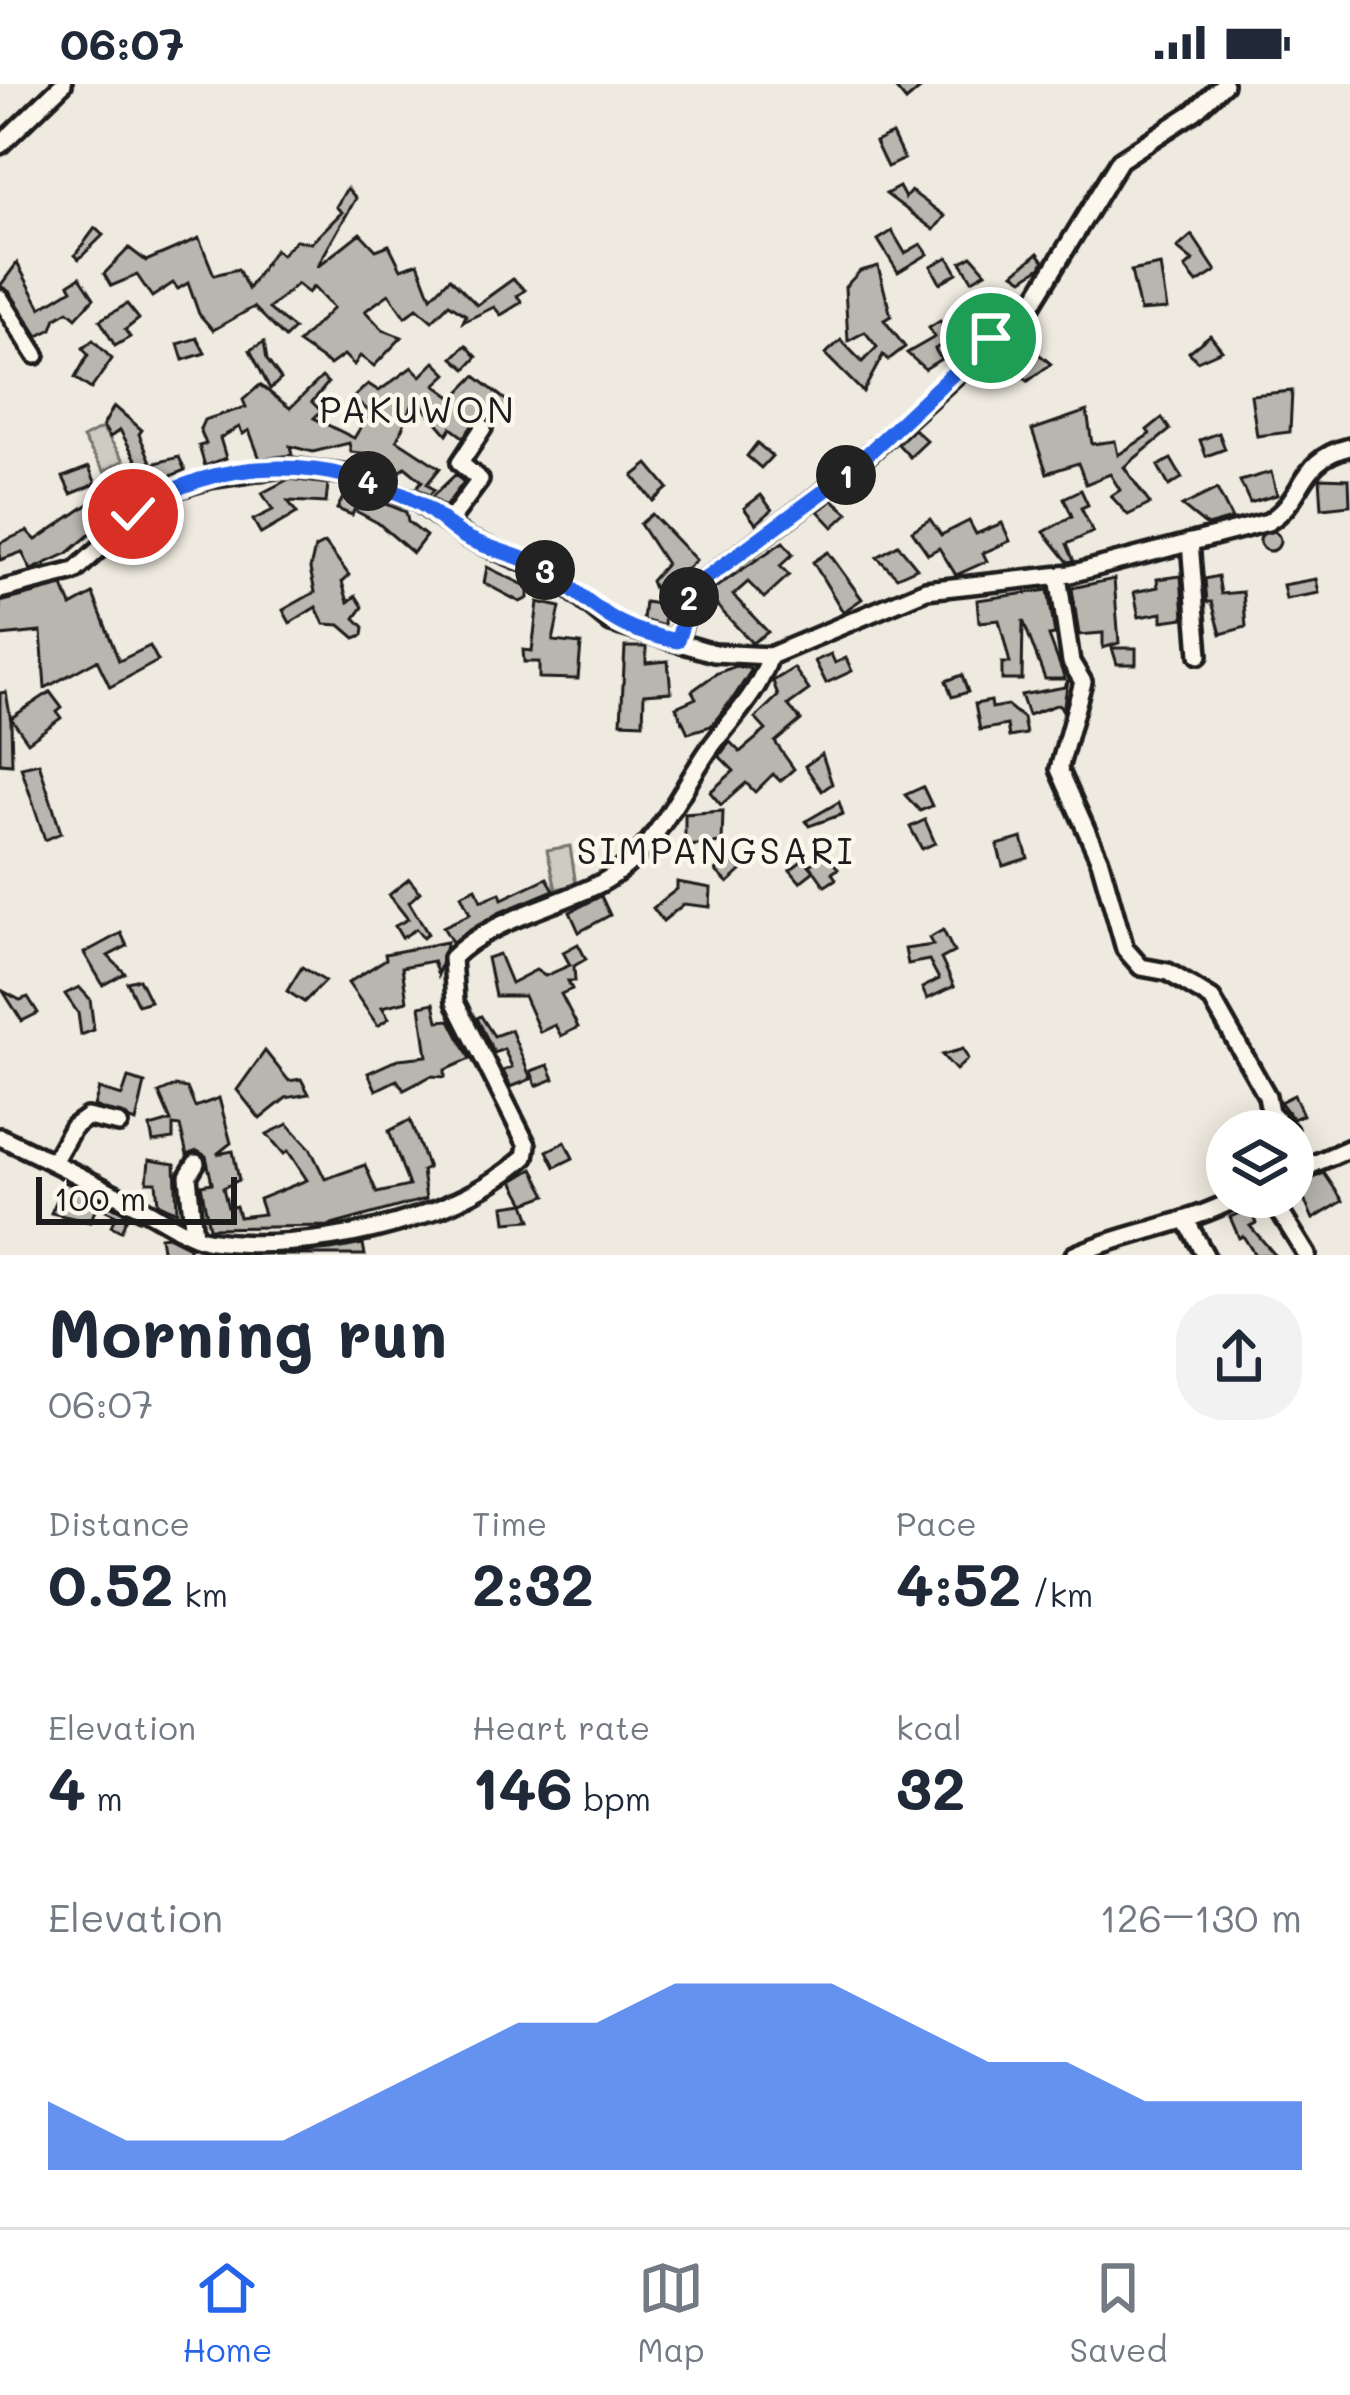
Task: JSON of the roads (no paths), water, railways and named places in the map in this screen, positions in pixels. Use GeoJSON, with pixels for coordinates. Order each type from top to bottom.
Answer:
{"type":"FeatureCollection","features":[{"type":"Feature","properties":{"kind":"street"},"geometry":{"type":"LineString","coordinates":[[0,145],[64,84]]}},
{"type":"Feature","properties":{"kind":"street"},"geometry":{"type":"LineString","coordinates":[[677,641],[694,587],[842,478],[1029,308],[1120,160],[1194,112],[1224,84]]}},
{"type":"Feature","properties":{"kind":"street"},"geometry":{"type":"LineString","coordinates":[[0,298],[36,355]]}},
{"type":"Feature","properties":{"kind":"street"},"geometry":{"type":"LineString","coordinates":[[448,523],[480,480],[460,463],[483,428]]}},
{"type":"Feature","properties":{"kind":"street"},"geometry":{"type":"LineString","coordinates":[[0,590],[75,571],[159,494],[210,478],[311,466],[417,501],[467,538],[550,573],[611,622],[714,653],[770,656],[926,590],[1058,575],[1282,513],[1310,465],[1350,447]]}},
{"type":"Feature","properties":{"kind":"street"},"geometry":{"type":"LineString","coordinates":[[1190,542],[1199,656]]}},
{"type":"Feature","properties":{"kind":"street"},"geometry":{"type":"LineString","coordinates":[[1058,575],[1071,662],[1083,682],[1060,781],[1090,837],[1125,949],[1141,967],[1168,972],[1212,999],[1267,1096],[1270,1110]]}},
{"type":"Feature","properties":{"kind":"street"},"geometry":{"type":"LineString","coordinates":[[0,1138],[202,1244],[326,1250],[447,1206],[525,1157],[523,1134],[455,1001],[452,958],[495,932],[616,875],[681,802],[710,748],[755,694],[770,656]]}},
{"type":"Feature","properties":{"kind":"street"},"geometry":{"type":"LineString","coordinates":[[52,1162],[79,1122],[95,1116],[119,1124]]}},
{"type":"Feature","properties":{"kind":"street"},"geometry":{"type":"LineString","coordinates":[[1314,1164],[1350,1148]]}},
{"type":"Feature","properties":{"kind":"street"},"geometry":{"type":"LineString","coordinates":[[196,1163],[188,1176],[202,1244]]}},
{"type":"Feature","properties":{"kind":"street"},"geometry":{"type":"LineString","coordinates":[[1074,1255],[1206,1213]]}},
{"type":"Feature","properties":{"kind":"street"},"geometry":{"type":"LineString","coordinates":[[1284,1218],[1307,1255]]}},
{"type":"Feature","properties":{"kind":"street"},"geometry":{"type":"LineString","coordinates":[[1187,1222],[1205,1255]]}},
{"type":"Feature","properties":{"kind":"district","name":"PAKUWON"},"geometry":{"type":"Point","coordinates":[418,408]}},
{"type":"Feature","properties":{"kind":"district","name":"SIMPANGSARI"},"geometry":{"type":"Point","coordinates":[716,849]}}]}
